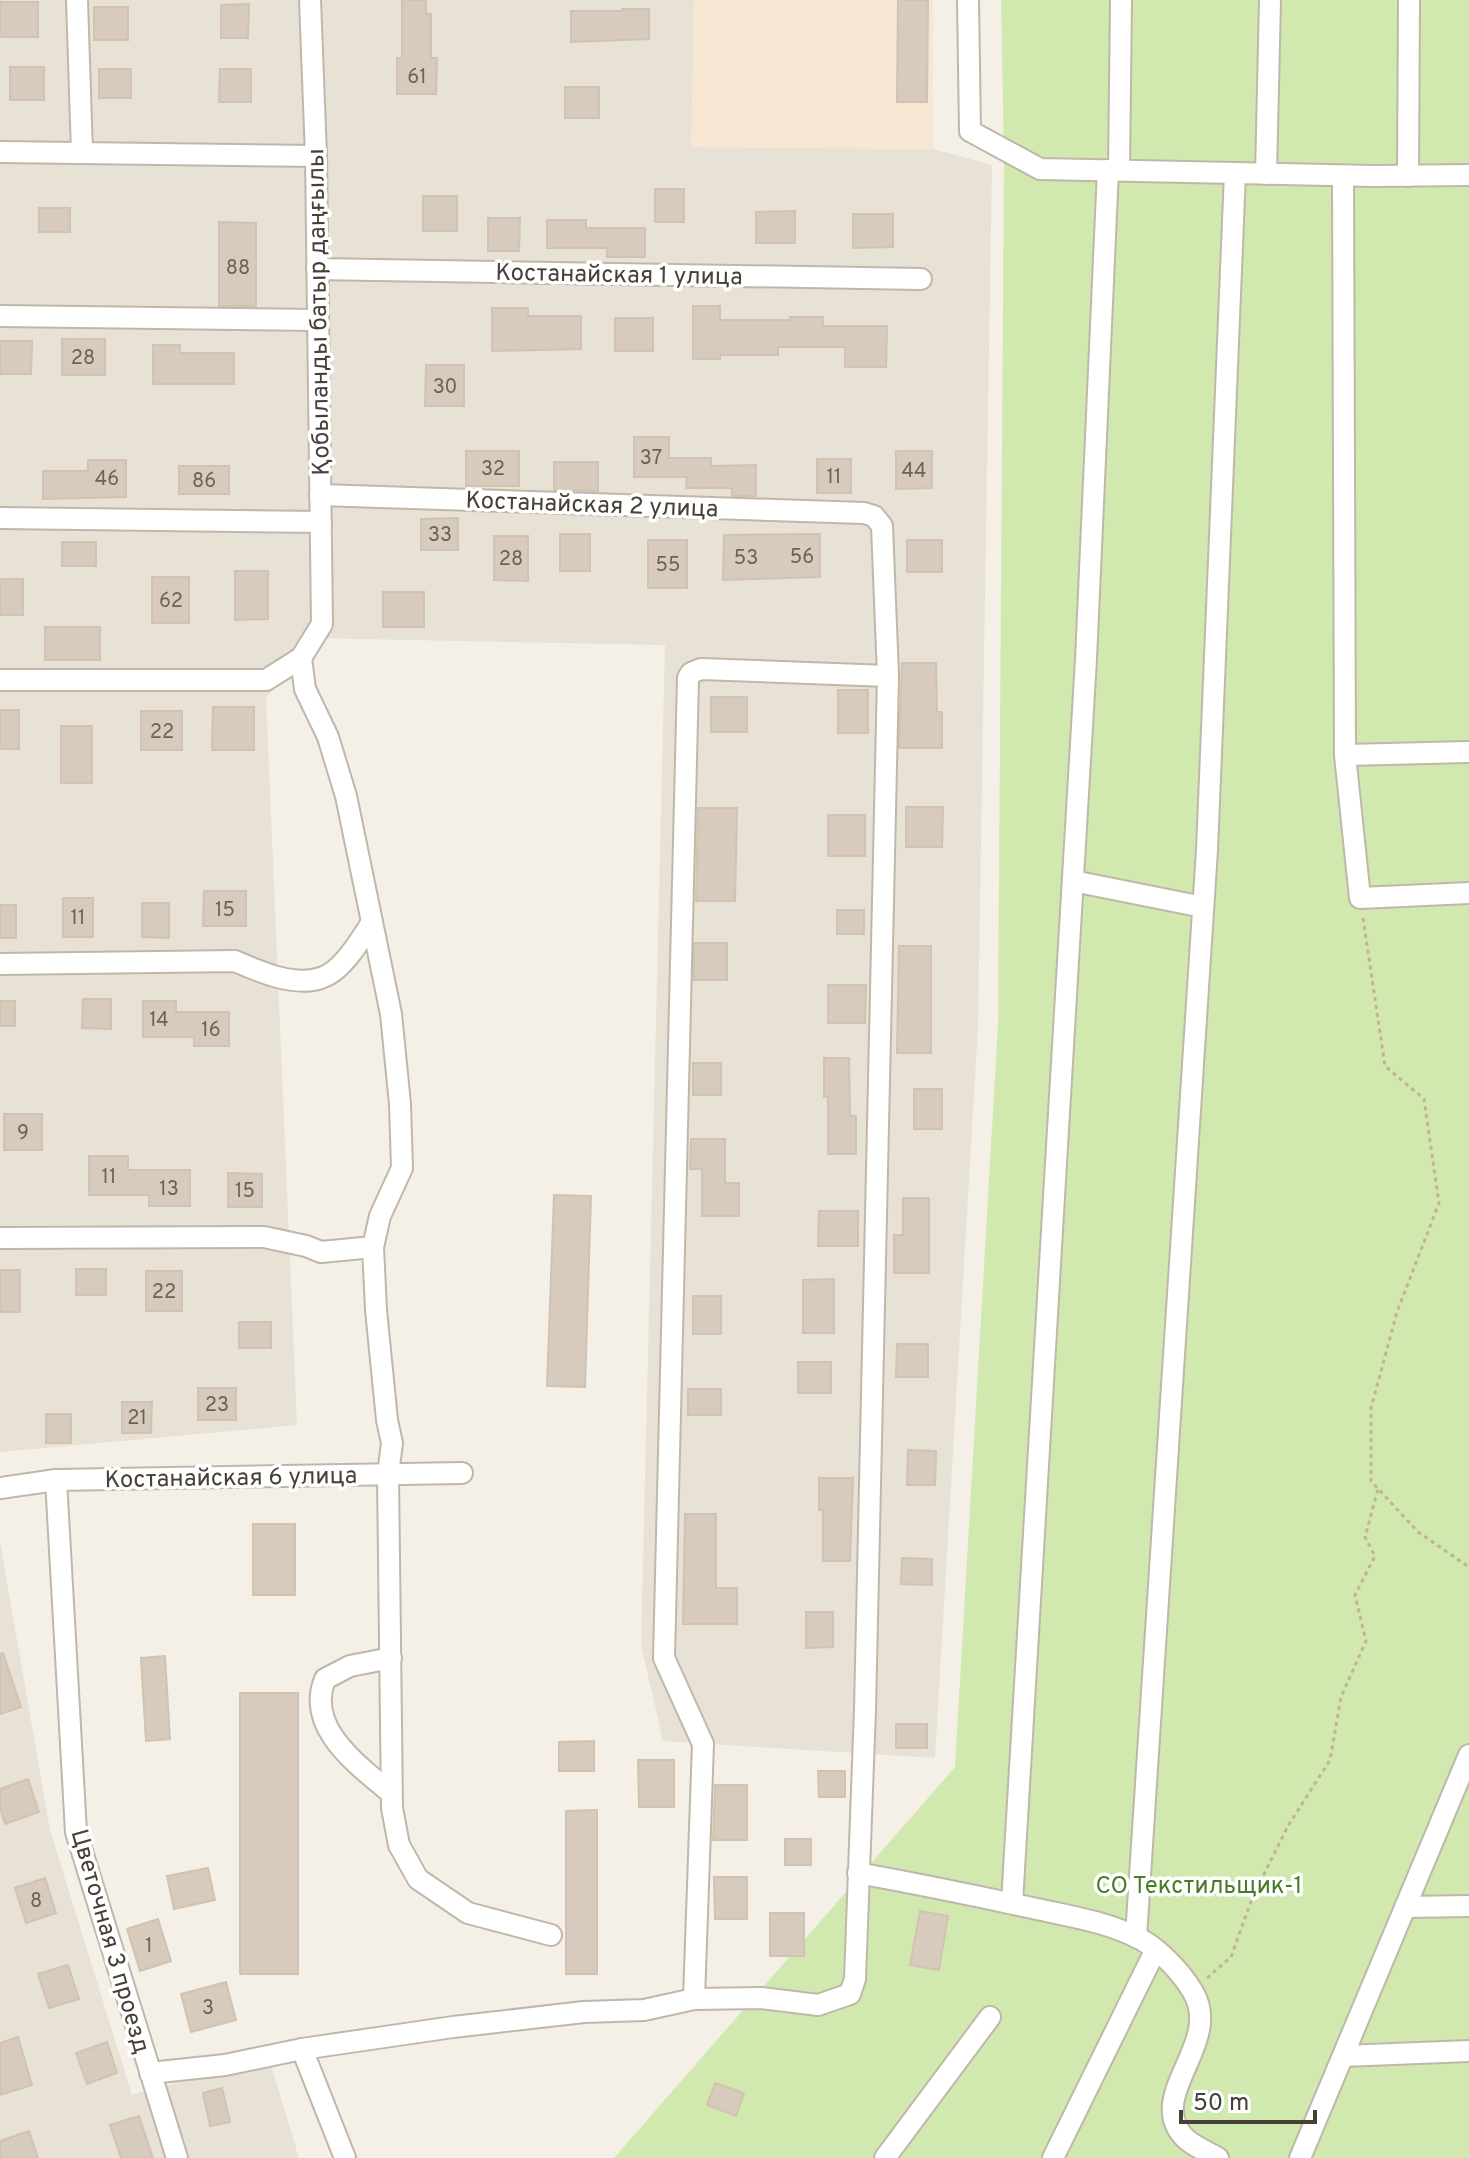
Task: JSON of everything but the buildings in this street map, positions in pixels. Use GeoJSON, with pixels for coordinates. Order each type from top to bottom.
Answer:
{"type":"FeatureCollection","features":[{"type":"Feature","properties":{"kind":"street"},"geometry":{"type":"LineString","coordinates":[[77,0],[82,153]]}},
{"type":"Feature","properties":{"kind":"street","name":"Қобыланды батыр даңғылы"},"geometry":{"type":"LineString","coordinates":[[301,658],[322,624],[316,156],[310,0]]}},
{"type":"Feature","properties":{"kind":"street"},"geometry":{"type":"LineString","coordinates":[[968,0],[970,131],[1040,169],[1343,176],[1469,175]]}},
{"type":"Feature","properties":{"kind":"street"},"geometry":{"type":"LineString","coordinates":[[1012,1903],[1087,643],[1121,0]]}},
{"type":"Feature","properties":{"kind":"street"},"geometry":{"type":"LineString","coordinates":[[1266,174],[1270,0]]}},
{"type":"Feature","properties":{"kind":"street"},"geometry":{"type":"LineString","coordinates":[[1408,176],[1409,0]]}},
{"type":"Feature","properties":{"kind":"street"},"geometry":{"type":"LineString","coordinates":[[0,152],[316,156]]}},
{"type":"Feature","properties":{"kind":"street"},"geometry":{"type":"LineString","coordinates":[[1136,1937],[1203,907],[1235,173]]}},
{"type":"Feature","properties":{"kind":"street"},"geometry":{"type":"LineString","coordinates":[[1343,176],[1345,755],[1360,898],[1469,893]]}},
{"type":"Feature","properties":{"kind":"street","name":"Костанайская 1 улица"},"geometry":{"type":"LineString","coordinates":[[317,269],[921,279]]}},
{"type":"Feature","properties":{"kind":"street"},"geometry":{"type":"LineString","coordinates":[[0,316],[318,320]]}},
{"type":"Feature","properties":{"kind":"street","name":"Костанайская 2 улица"},"geometry":{"type":"LineString","coordinates":[[320,495],[864,513],[874,516],[882,526],[888,676]]}},
{"type":"Feature","properties":{"kind":"street"},"geometry":{"type":"LineString","coordinates":[[0,518],[321,522]]}},
{"type":"Feature","properties":{"kind":"street"},"geometry":{"type":"LineString","coordinates":[[0,680],[266,680],[301,658],[305,689],[328,737],[346,796],[391,1014],[400,1104],[402,1168],[380,1216],[373,1247],[376,1310],[392,1443],[388,1474],[391,1793],[399,1845],[418,1879],[468,1913],[551,1935]]}},
{"type":"Feature","properties":{"kind":"street"},"geometry":{"type":"LineString","coordinates":[[150,2073],[225,2065],[302,2049],[453,2027],[584,2012],[644,2010],[694,1999],[761,1998],[818,2005],[850,1994],[857,1957],[865,1709],[888,676],[701,669],[691,673],[688,678],[664,1658],[703,1744],[694,1999]]}},
{"type":"Feature","properties":{"kind":"street"},"geometry":{"type":"LineString","coordinates":[[1345,755],[1469,752]]}},
{"type":"Feature","properties":{"kind":"street"},"geometry":{"type":"LineString","coordinates":[[1073,881],[1203,907]]}},
{"type":"Feature","properties":{"kind":"street"},"geometry":{"type":"LineString","coordinates":[[0,964],[235,961],[258,971],[293,979],[323,978],[343,962],[372,922]]}},
{"type":"Feature","properties":{"kind":"street"},"geometry":{"type":"LineString","coordinates":[[0,1238],[264,1237],[321,1252],[373,1247]]}},
{"type":"Feature","properties":{"kind":"street","name":"Костанайская 6 улица"},"geometry":{"type":"LineString","coordinates":[[0,1488],[56,1480],[462,1473]]}},
{"type":"Feature","properties":{"kind":"street","name":"Цветочная 3 проезд"},"geometry":{"type":"LineString","coordinates":[[56,1480],[76,1832],[177,2158]]}},
{"type":"Feature","properties":{"kind":"street"},"geometry":{"type":"LineString","coordinates":[[391,1658],[350,1666],[325,1679],[318,1695],[323,1720],[346,1755],[391,1793]]}},
{"type":"Feature","properties":{"kind":"street"},"geometry":{"type":"LineString","coordinates":[[1300,2158],[1468,1762]]}},
{"type":"Feature","properties":{"kind":"street"},"geometry":{"type":"LineString","coordinates":[[858,1873],[1111,1925],[1155,1951],[1180,1974],[1192,1991],[1200,2020],[1195,2050],[1173,2099],[1173,2117],[1187,2140],[1218,2158]]}},
{"type":"Feature","properties":{"kind":"street"},"geometry":{"type":"LineString","coordinates":[[1405,1907],[1469,1906]]}},
{"type":"Feature","properties":{"kind":"street"},"geometry":{"type":"LineString","coordinates":[[1053,2158],[1155,1951]]}},
{"type":"Feature","properties":{"kind":"street"},"geometry":{"type":"LineString","coordinates":[[885,2158],[990,2017]]}},
{"type":"Feature","properties":{"kind":"street"},"geometry":{"type":"LineString","coordinates":[[302,2049],[345,2158]]}},
{"type":"Feature","properties":{"kind":"street"},"geometry":{"type":"LineString","coordinates":[[1343,2056],[1469,2051]]}},
{"type":"Feature","properties":{"kind":"path"},"geometry":{"type":"LineString","coordinates":[[1360,898],[1385,1066],[1424,1099],[1439,1203],[1397,1312],[1371,1408],[1371,1481],[1418,1532],[1469,1567]]}},
{"type":"Feature","properties":{"kind":"path"},"geometry":{"type":"LineString","coordinates":[[1192,1991],[1231,1957],[1253,1896],[1288,1826],[1330,1760],[1341,1697],[1366,1641],[1355,1595],[1375,1556],[1365,1537],[1378,1489]]}},
{"type":"Feature","properties":{"kind":"shaded area"},"geometry":{"type":"Polygon","coordinates":[[[0,0],[694,0],[692,147],[933,149],[992,165],[978,1027],[935,1758],[663,1741],[641,1645],[665,645],[311,638],[266,698],[297,1425],[0,1452],[0,0]]]}},
{"type":"Feature","properties":{"kind":"shaded area"},"geometry":{"type":"Polygon","coordinates":[[[694,0],[933,0],[933,149],[691,147],[694,0]]]}},
{"type":"Feature","properties":{"kind":"shaded area"},"geometry":{"type":"Polygon","coordinates":[[[0,1542],[50,1830],[132,2095],[269,2058],[299,2158],[0,2158],[0,1542]]]}},
{"type":"Feature","properties":{"kind":"green space","name":"СО Текстильщик-1"},"geometry":{"type":"Polygon","coordinates":[[[1001,0],[1469,0],[1469,2158],[614,2158],[955,1767],[998,1024],[1004,158],[1001,0]]]}}]}
